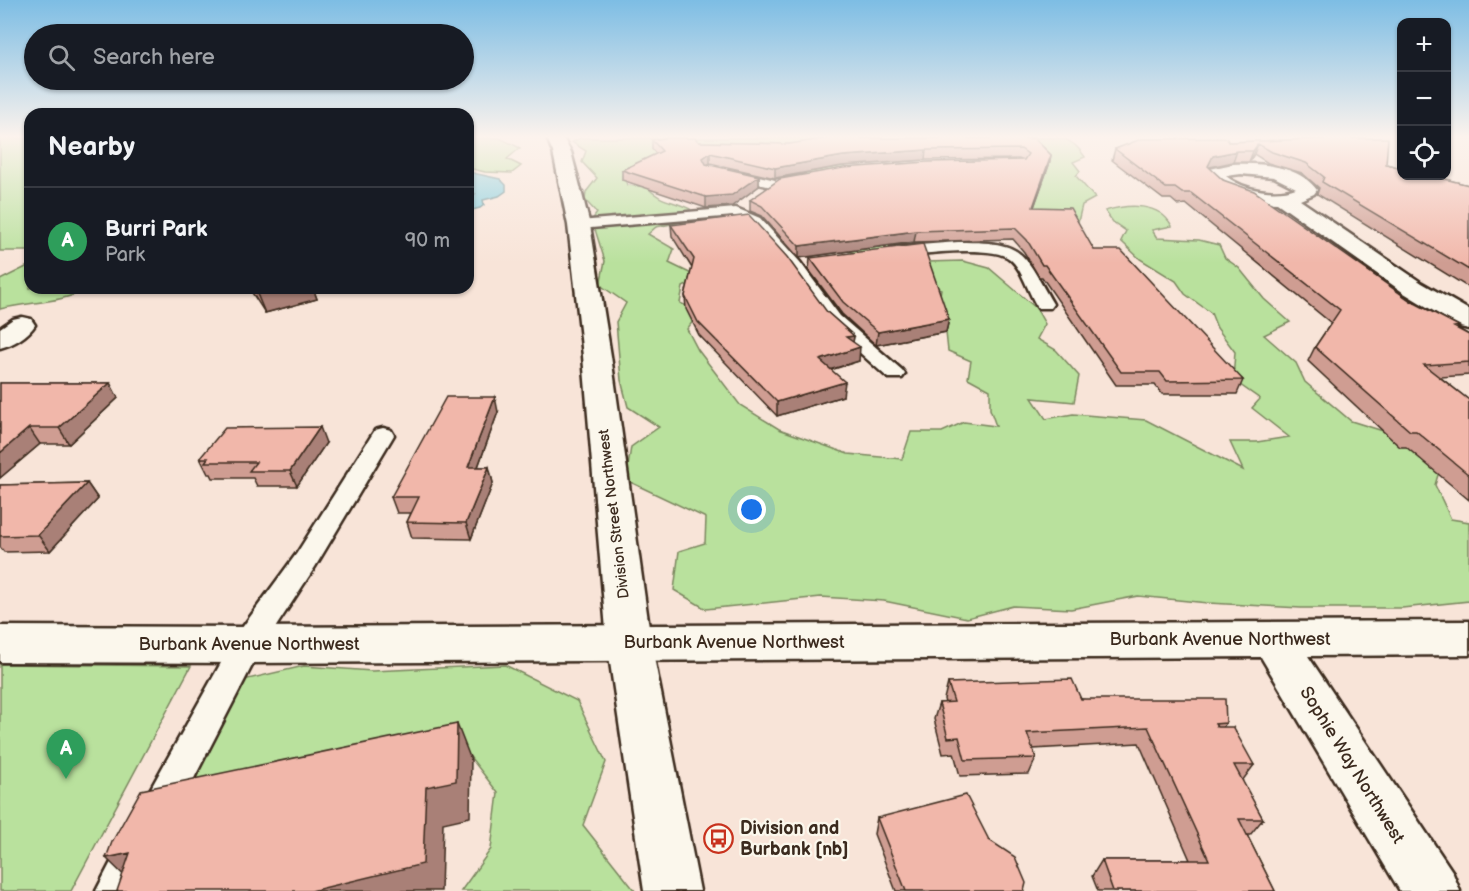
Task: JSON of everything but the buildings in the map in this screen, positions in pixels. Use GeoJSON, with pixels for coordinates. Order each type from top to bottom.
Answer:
{"type":"FeatureCollection","features":[{"type":"Feature","properties":{"kind":"street","name":"Division Street Northwest"},"geometry":{"type":"LineString","coordinates":[[568,180],[579,225],[597,356],[629,642],[672,891]]}},
{"type":"Feature","properties":{"kind":"street"},"geometry":{"type":"LineString","coordinates":[[1282,197],[1413,288],[1469,321]]}},
{"type":"Feature","properties":{"kind":"street","name":"Burbank Avenue Northwest"},"geometry":{"type":"LineString","coordinates":[[0,644],[247,645],[1469,638]]}},
{"type":"Feature","properties":{"kind":"street","name":"Sophie Way Northwest"},"geometry":{"type":"LineString","coordinates":[[1273,639],[1432,891]]}},
{"type":"Feature","properties":{"kind":"lane"},"geometry":{"type":"LineString","coordinates":[[760,180],[775,183],[797,180]]}},
{"type":"Feature","properties":{"kind":"lane"},"geometry":{"type":"LineString","coordinates":[[736,212],[775,183]]}},
{"type":"Feature","properties":{"kind":"lane"},"geometry":{"type":"LineString","coordinates":[[579,225],[736,212],[754,221],[794,265],[834,320],[895,374]]}},
{"type":"Feature","properties":{"kind":"lane"},"geometry":{"type":"LineString","coordinates":[[884,254],[955,248],[999,248],[1015,254],[1044,304]]}},
{"type":"Feature","properties":{"kind":"lane"},"geometry":{"type":"LineString","coordinates":[[794,265],[816,262]]}},
{"type":"Feature","properties":{"kind":"lane"},"geometry":{"type":"LineString","coordinates":[[115,891],[247,645],[306,560],[383,435]]}},
{"type":"Feature","properties":{"kind":"green space"},"geometry":{"type":"Polygon","coordinates":[[[0,180],[24,180],[24,251],[0,251],[0,180]]]}},
{"type":"Feature","properties":{"kind":"green space"},"geometry":{"type":"Polygon","coordinates":[[[596,180],[625,180],[627,185],[647,187],[662,198],[690,209],[693,220],[656,227],[648,234],[674,249],[669,263],[700,278],[683,287],[680,303],[700,312],[687,329],[698,350],[740,405],[779,429],[848,454],[902,459],[911,432],[942,432],[964,422],[996,426],[990,409],[990,390],[968,378],[971,361],[948,351],[944,314],[938,306],[941,289],[909,278],[879,259],[838,249],[900,244],[926,262],[963,261],[989,268],[1036,308],[1045,324],[1037,339],[1056,350],[1079,376],[1074,402],[1032,398],[1046,419],[1073,414],[1146,420],[1243,470],[1230,442],[1257,442],[1289,437],[1252,408],[1260,399],[1233,380],[1235,352],[1217,328],[1211,313],[1185,294],[1176,281],[1140,259],[1121,241],[1126,231],[1113,222],[1105,211],[1133,206],[1151,209],[1166,218],[1172,226],[1152,230],[1157,238],[1199,240],[1219,245],[1225,258],[1239,268],[1264,299],[1290,322],[1264,335],[1296,363],[1305,382],[1351,421],[1412,440],[1441,465],[1435,485],[1451,519],[1469,522],[1469,601],[1402,608],[1301,608],[1208,603],[1138,596],[1071,609],[1013,606],[967,618],[884,601],[821,597],[706,609],[674,590],[679,551],[705,543],[706,518],[626,480],[631,447],[659,427],[628,407],[621,380],[616,322],[626,303],[600,285],[605,261],[592,220],[597,213],[585,200],[586,192],[596,180]]]}},
{"type":"Feature","properties":{"kind":"green space"},"geometry":{"type":"Polygon","coordinates":[[[980,180],[1079,180],[1095,198],[1082,205],[1078,222],[1048,221],[980,180]]]}},
{"type":"Feature","properties":{"kind":"green space"},"geometry":{"type":"Polygon","coordinates":[[[24,268],[24,294],[75,294],[56,300],[0,309],[0,280],[24,268]]]}},
{"type":"Feature","properties":{"kind":"green space"},"geometry":{"type":"Polygon","coordinates":[[[0,664],[191,666],[71,891],[0,891],[0,664]]]}},
{"type":"Feature","properties":{"kind":"green space"},"geometry":{"type":"Polygon","coordinates":[[[505,665],[577,701],[606,762],[583,825],[635,891],[461,891],[491,849],[498,793],[461,745],[189,799],[209,688],[304,666],[372,671],[505,665]]]}},
{"type":"Feature","properties":{"kind":"water"},"geometry":{"type":"Polygon","coordinates":[[[474,180],[501,180],[506,185],[506,191],[499,196],[483,200],[484,205],[474,210],[474,180]]]}},
{"type":"Feature","properties":{"kind":"place","name":"Burri Park"},"geometry":{"type":"Point","coordinates":[66,779]}},
{"type":"Feature","properties":{"kind":"place","name":"Division and Burbank [nb]"},"geometry":{"type":"Point","coordinates":[719,838]}}]}
